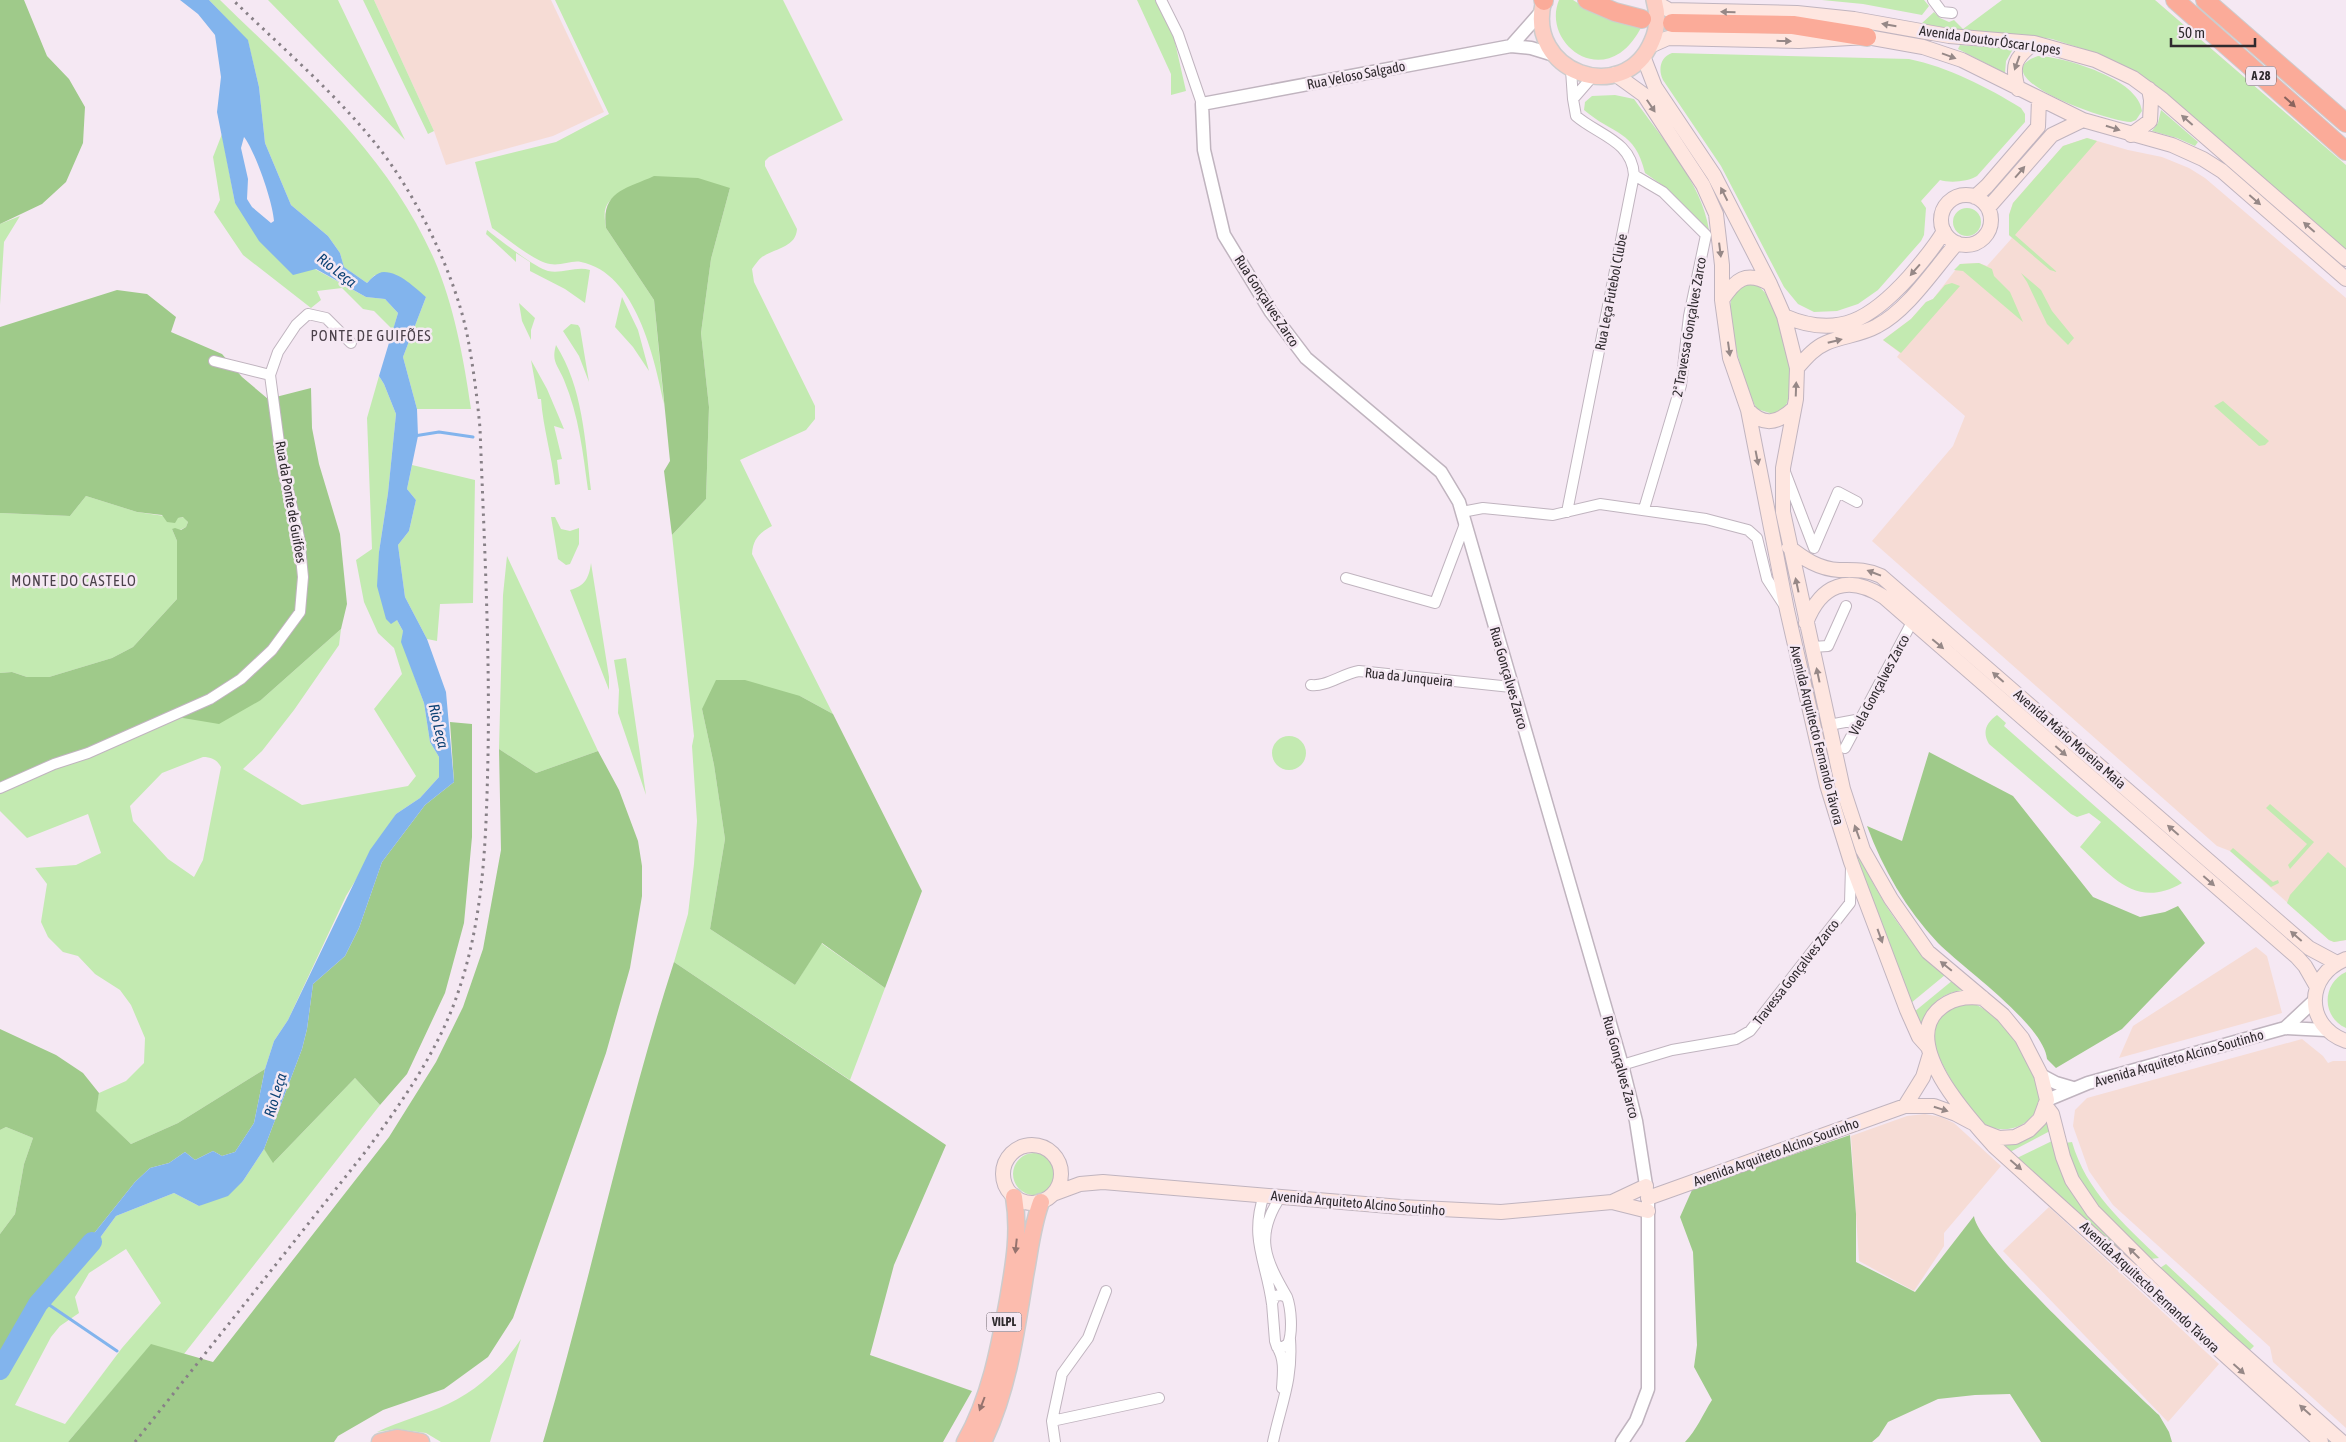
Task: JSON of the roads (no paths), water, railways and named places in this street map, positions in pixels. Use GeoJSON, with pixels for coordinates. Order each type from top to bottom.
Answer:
{"type":"FeatureCollection","features":[{"type":"Feature","properties":{"kind":"highway"},"geometry":{"type":"LineString","coordinates":[[1588,0],[1615,12],[1642,19]]}},
{"type":"Feature","properties":{"kind":"highway","name":"A 28"},"geometry":{"type":"LineString","coordinates":[[2175,0],[2346,151]]}},
{"type":"Feature","properties":{"kind":"highway","name":"A 28"},"geometry":{"type":"LineString","coordinates":[[2205,0],[2346,123]]}},
{"type":"Feature","properties":{"kind":"highway"},"geometry":{"type":"LineString","coordinates":[[1672,23],[1792,25],[1867,37]]}},
{"type":"Feature","properties":{"kind":"highway","name":"VILPL"},"geometry":{"type":"LineString","coordinates":[[965,1442],[982,1408],[999,1348],[1018,1233],[1014,1197]]}},
{"type":"Feature","properties":{"kind":"highway","name":"VILPL"},"geometry":{"type":"LineString","coordinates":[[983,1442],[1010,1359],[1031,1234],[1047,1198]]}},
{"type":"Feature","properties":{"kind":"highway"},"geometry":{"type":"LineString","coordinates":[[380,1442],[397,1438],[421,1442]]}},
{"type":"Feature","properties":{"kind":"main road","name":"Avenida Doutor Óscar Lopes"},"geometry":{"type":"LineString","coordinates":[[1654,1],[1669,10],[1797,14],[1854,19],[1949,36],[2034,43],[2095,60],[2133,78],[2163,100],[2346,259]]}},
{"type":"Feature","properties":{"kind":"main road"},"geometry":{"type":"LineString","coordinates":[[1543,3],[1543,35],[1554,55],[1571,70],[1592,76],[1615,74],[1630,67],[1647,51],[1657,25],[1654,1]]}},
{"type":"Feature","properties":{"kind":"main road","name":"Avenida Doutor Óscar Lopes"},"geometry":{"type":"LineString","coordinates":[[1647,51],[1668,38],[1799,41],[1867,37],[1923,47],[1962,60],[2083,120],[2172,145],[2203,159],[2222,171],[2346,279]]}},
{"type":"Feature","properties":{"kind":"main road"},"geometry":{"type":"LineString","coordinates":[[2018,89],[2014,76],[2015,62],[2034,43]]}},
{"type":"Feature","properties":{"kind":"main road","name":"Avenida Arquitecto Fernando Távora"},"geometry":{"type":"LineString","coordinates":[[1647,51],[1655,87],[1714,175],[1770,284],[1784,316],[1797,368],[1796,399],[1783,468],[1782,512],[1843,789],[1868,858],[1891,899],[1928,952],[2003,1015],[2022,1038],[2041,1076],[2046,1102],[2052,1114],[2063,1157],[2072,1180],[2093,1211],[2176,1293],[2342,1442]]}},
{"type":"Feature","properties":{"kind":"main road","name":"Avenida Arquitecto Fernando Távora"},"geometry":{"type":"LineString","coordinates":[[1615,74],[1644,96],[1703,185],[1716,214],[1722,265],[1722,300],[1730,358],[1748,410],[1787,610],[1828,785],[1851,862],[1919,1037],[1929,1051],[1943,1082],[1994,1146],[2321,1442]]}},
{"type":"Feature","properties":{"kind":"main road"},"geometry":{"type":"LineString","coordinates":[[2131,134],[2150,121],[2151,100],[2149,89]]}},
{"type":"Feature","properties":{"kind":"main road"},"geometry":{"type":"LineString","coordinates":[[1975,197],[1987,186],[2038,127],[2039,99]]}},
{"type":"Feature","properties":{"kind":"main road"},"geometry":{"type":"LineString","coordinates":[[1988,208],[2052,135],[2083,120]]}},
{"type":"Feature","properties":{"kind":"main road"},"geometry":{"type":"LineString","coordinates":[[1784,316],[1803,324],[1817,327],[1846,324],[1870,314],[1890,298],[1935,246],[1944,231],[1942,214],[1951,200],[1959,196],[1975,197],[1988,208],[1990,226],[1985,236],[1975,243],[1957,243],[1944,231]]}},
{"type":"Feature","properties":{"kind":"main road"},"geometry":{"type":"LineString","coordinates":[[1797,368],[1824,343],[1852,336],[1878,326],[1900,309],[1957,243]]}},
{"type":"Feature","properties":{"kind":"main road"},"geometry":{"type":"LineString","coordinates":[[1722,300],[1735,282],[1747,277],[1760,278],[1770,284]]}},
{"type":"Feature","properties":{"kind":"main road"},"geometry":{"type":"LineString","coordinates":[[1748,410],[1756,419],[1765,421],[1777,420],[1793,409]]}},
{"type":"Feature","properties":{"kind":"main road","name":"Avenida Mário Moreira Maia"},"geometry":{"type":"LineString","coordinates":[[1789,547],[1805,560],[1816,565],[1837,570],[1857,569],[1871,571],[1881,576],[2309,948],[2341,961]]}},
{"type":"Feature","properties":{"kind":"main road","name":"Avenida Mário Moreira Maia"},"geometry":{"type":"LineString","coordinates":[[1806,623],[1813,605],[1825,593],[1839,586],[1852,585],[1870,588],[1884,597],[2297,957],[2305,966],[2316,993],[2320,1021],[2326,1030]]}},
{"type":"Feature","properties":{"kind":"main road"},"geometry":{"type":"LineString","coordinates":[[2316,993],[2325,973],[2341,961]]}},
{"type":"Feature","properties":{"kind":"main road","name":"Avenida Arquitecto Fernando Távora"},"geometry":{"type":"LineString","coordinates":[[1929,1051],[1927,1029],[1934,1014],[1944,1003],[1964,997],[1983,998]]}},
{"type":"Feature","properties":{"kind":"main road"},"geometry":{"type":"LineString","coordinates":[[2326,1030],[2346,1042]]}},
{"type":"Feature","properties":{"kind":"main road"},"geometry":{"type":"LineString","coordinates":[[1905,1106],[1923,1078],[1929,1051]]}},
{"type":"Feature","properties":{"kind":"main road"},"geometry":{"type":"LineString","coordinates":[[1977,1127],[1999,1138],[2015,1137],[2029,1130],[2040,1119],[2046,1102]]}},
{"type":"Feature","properties":{"kind":"main road","name":"Avenida Arquiteto Alcino Soutinho"},"geometry":{"type":"LineString","coordinates":[[1047,1198],[1080,1184],[1103,1182],[1401,1207],[1501,1212],[1647,1198],[1905,1106],[1934,1106],[1956,1114],[1977,1127]]}},
{"type":"Feature","properties":{"kind":"main road"},"geometry":{"type":"LineString","coordinates":[[1036,1145],[1049,1151],[1058,1161],[1061,1173],[1059,1184],[1047,1198],[1027,1203],[1014,1197],[1006,1187],[1003,1173],[1004,1166],[1011,1154],[1023,1146],[1036,1145]]}},
{"type":"Feature","properties":{"kind":"main road","name":"Avenida Arquiteto Alcino Soutinho"},"geometry":{"type":"LineString","coordinates":[[1058,1161],[1074,1173],[1103,1182]]}},
{"type":"Feature","properties":{"kind":"main road","name":"Avenida Arquiteto Alcino Soutinho"},"geometry":{"type":"LineString","coordinates":[[1612,1202],[1647,1198]]}},
{"type":"Feature","properties":{"kind":"street","name":"Rua Gonçalves Zarco"},"geometry":{"type":"LineString","coordinates":[[1161,0],[1178,34],[1202,104],[1204,150],[1224,235],[1271,312],[1306,358],[1442,472],[1459,502],[1622,1065],[1636,1121],[1647,1198],[1648,1389],[1636,1421],[1622,1442]]}},
{"type":"Feature","properties":{"kind":"street"},"geometry":{"type":"LineString","coordinates":[[1932,0],[1942,12],[1952,13]]}},
{"type":"Feature","properties":{"kind":"street"},"geometry":{"type":"LineString","coordinates":[[1511,46],[1543,3]]}},
{"type":"Feature","properties":{"kind":"street","name":"Rua Veloso Salgado"},"geometry":{"type":"LineString","coordinates":[[1202,104],[1511,46],[1531,48],[1554,55]]}},
{"type":"Feature","properties":{"kind":"street","name":"Rua Leça Futebol Clube"},"geometry":{"type":"LineString","coordinates":[[1567,512],[1634,175],[1634,165],[1624,148],[1576,116],[1571,70]]}},
{"type":"Feature","properties":{"kind":"street"},"geometry":{"type":"LineString","coordinates":[[1573,99],[1592,76]]}},
{"type":"Feature","properties":{"kind":"street","name":"2ª Travessa Gonçalves Zarco"},"geometry":{"type":"LineString","coordinates":[[1634,175],[1663,192],[1706,235],[1689,316],[1681,386],[1644,509]]}},
{"type":"Feature","properties":{"kind":"street","name":"Rua da Ponte de Guifões"},"geometry":{"type":"LineString","coordinates":[[0,788],[54,764],[88,753],[210,699],[241,679],[272,650],[300,612],[303,577],[299,537],[282,465],[270,375],[278,352],[296,325],[308,314],[326,318],[351,343]]}},
{"type":"Feature","properties":{"kind":"street"},"geometry":{"type":"LineString","coordinates":[[214,361],[270,375]]}},
{"type":"Feature","properties":{"kind":"street"},"geometry":{"type":"LineString","coordinates":[[1783,468],[1799,505],[1800,514],[1814,548],[1838,492],[1857,502]]}},
{"type":"Feature","properties":{"kind":"street"},"geometry":{"type":"LineString","coordinates":[[1346,578],[1435,602],[1464,518],[1483,508],[1553,515],[1600,504],[1706,518],[1753,532],[1757,538],[1767,579],[1787,610]]}},
{"type":"Feature","properties":{"kind":"street"},"geometry":{"type":"LineString","coordinates":[[1782,512],[1792,511],[1800,514]]}},
{"type":"Feature","properties":{"kind":"street"},"geometry":{"type":"LineString","coordinates":[[1812,647],[1828,646],[1846,606]]}},
{"type":"Feature","properties":{"kind":"street","name":"Viela Gonçalves Zarco"},"geometry":{"type":"LineString","coordinates":[[1846,748],[1912,622]]}},
{"type":"Feature","properties":{"kind":"street","name":"Rua da Junqueira"},"geometry":{"type":"LineString","coordinates":[[1310,685],[1320,686],[1345,674],[1359,671],[1511,687]]}},
{"type":"Feature","properties":{"kind":"street"},"geometry":{"type":"LineString","coordinates":[[1828,725],[1861,719]]}},
{"type":"Feature","properties":{"kind":"street"},"geometry":{"type":"LineString","coordinates":[[1851,862],[1850,903],[1859,905],[1873,915]]}},
{"type":"Feature","properties":{"kind":"street","name":"Travessa Gonçalves Zarco"},"geometry":{"type":"LineString","coordinates":[[1622,1065],[1672,1050],[1744,1036],[1850,903]]}},
{"type":"Feature","properties":{"kind":"street","name":"Avenida Arquiteto Alcino Soutinho"},"geometry":{"type":"LineString","coordinates":[[2285,1028],[2316,993]]}},
{"type":"Feature","properties":{"kind":"street","name":"Avenida Arquiteto Alcino Soutinho"},"geometry":{"type":"LineString","coordinates":[[2046,1102],[2073,1088],[2285,1028],[2326,1030]]}},
{"type":"Feature","properties":{"kind":"street"},"geometry":{"type":"LineString","coordinates":[[2041,1076],[2073,1088]]}},
{"type":"Feature","properties":{"kind":"street"},"geometry":{"type":"LineString","coordinates":[[1236,1192],[1249,1201],[1259,1214]]}},
{"type":"Feature","properties":{"kind":"street"},"geometry":{"type":"LineString","coordinates":[[1264,1195],[1259,1214],[1260,1254],[1271,1292],[1277,1347],[1282,1356],[1282,1404]]}},
{"type":"Feature","properties":{"kind":"street"},"geometry":{"type":"LineString","coordinates":[[1273,1442],[1289,1383],[1292,1363],[1287,1297],[1267,1258],[1265,1245],[1269,1213],[1281,1196]]}},
{"type":"Feature","properties":{"kind":"street"},"geometry":{"type":"LineString","coordinates":[[1055,1442],[1052,1422],[1062,1374],[1088,1338],[1106,1291]]}},
{"type":"Feature","properties":{"kind":"street"},"geometry":{"type":"LineString","coordinates":[[1273,1311],[1272,1303],[1275,1296],[1287,1297]]}},
{"type":"Feature","properties":{"kind":"street"},"geometry":{"type":"LineString","coordinates":[[1277,1347],[1283,1347],[1288,1344],[1290,1339]]}},
{"type":"Feature","properties":{"kind":"street"},"geometry":{"type":"LineString","coordinates":[[1052,1422],[1159,1398]]}},
{"type":"Feature","properties":{"kind":"water"},"geometry":{"type":"Polygon","coordinates":[[[180,0],[209,0],[248,40],[259,87],[265,143],[291,205],[328,236],[340,253],[344,267],[367,283],[379,273],[390,273],[407,281],[426,297],[403,357],[417,409],[418,436],[407,489],[416,500],[409,531],[398,545],[405,597],[427,639],[446,692],[454,782],[425,805],[382,862],[359,928],[345,956],[313,984],[307,1029],[302,1049],[264,1149],[243,1181],[228,1196],[199,1206],[174,1193],[116,1216],[77,1269],[72,1261],[135,1182],[150,1168],[169,1163],[185,1152],[195,1160],[213,1151],[222,1156],[235,1152],[254,1123],[265,1069],[274,1041],[288,1020],[370,850],[396,814],[420,798],[439,777],[439,757],[430,742],[424,703],[401,642],[403,631],[397,620],[391,624],[386,619],[377,586],[379,552],[388,493],[396,414],[379,376],[398,313],[385,299],[366,297],[316,269],[293,275],[259,241],[235,203],[217,112],[221,77],[215,35],[198,14],[180,0]],[[244,137],[241,148],[248,179],[247,199],[252,207],[271,223],[274,221],[267,190],[244,137]]]}},
{"type":"Feature","properties":{"kind":"waterway"},"geometry":{"type":"LineString","coordinates":[[414,436],[439,432],[473,437]]}},
{"type":"Feature","properties":{"kind":"waterway","name":"Rio Leça"},"geometry":{"type":"LineString","coordinates":[[0,1370],[38,1304],[92,1242]]}},
{"type":"Feature","properties":{"kind":"waterway"},"geometry":{"type":"LineString","coordinates":[[42,1300],[117,1351]]}},
{"type":"Feature","properties":{"kind":"railway"},"geometry":{"type":"LineString","coordinates":[[135,1442],[366,1151],[424,1065],[444,1028],[463,978],[477,916],[484,853],[488,756],[488,674],[480,428],[471,357],[461,310],[443,259],[431,234],[390,163],[342,105],[233,0]]}},
{"type":"Feature","properties":{"kind":"district","name":"PONTE DE GUIFÕES"},"geometry":{"type":"Point","coordinates":[371,335]}},
{"type":"Feature","properties":{"kind":"district","name":"MONTE DO CASTELO"},"geometry":{"type":"Point","coordinates":[74,580]}}]}
